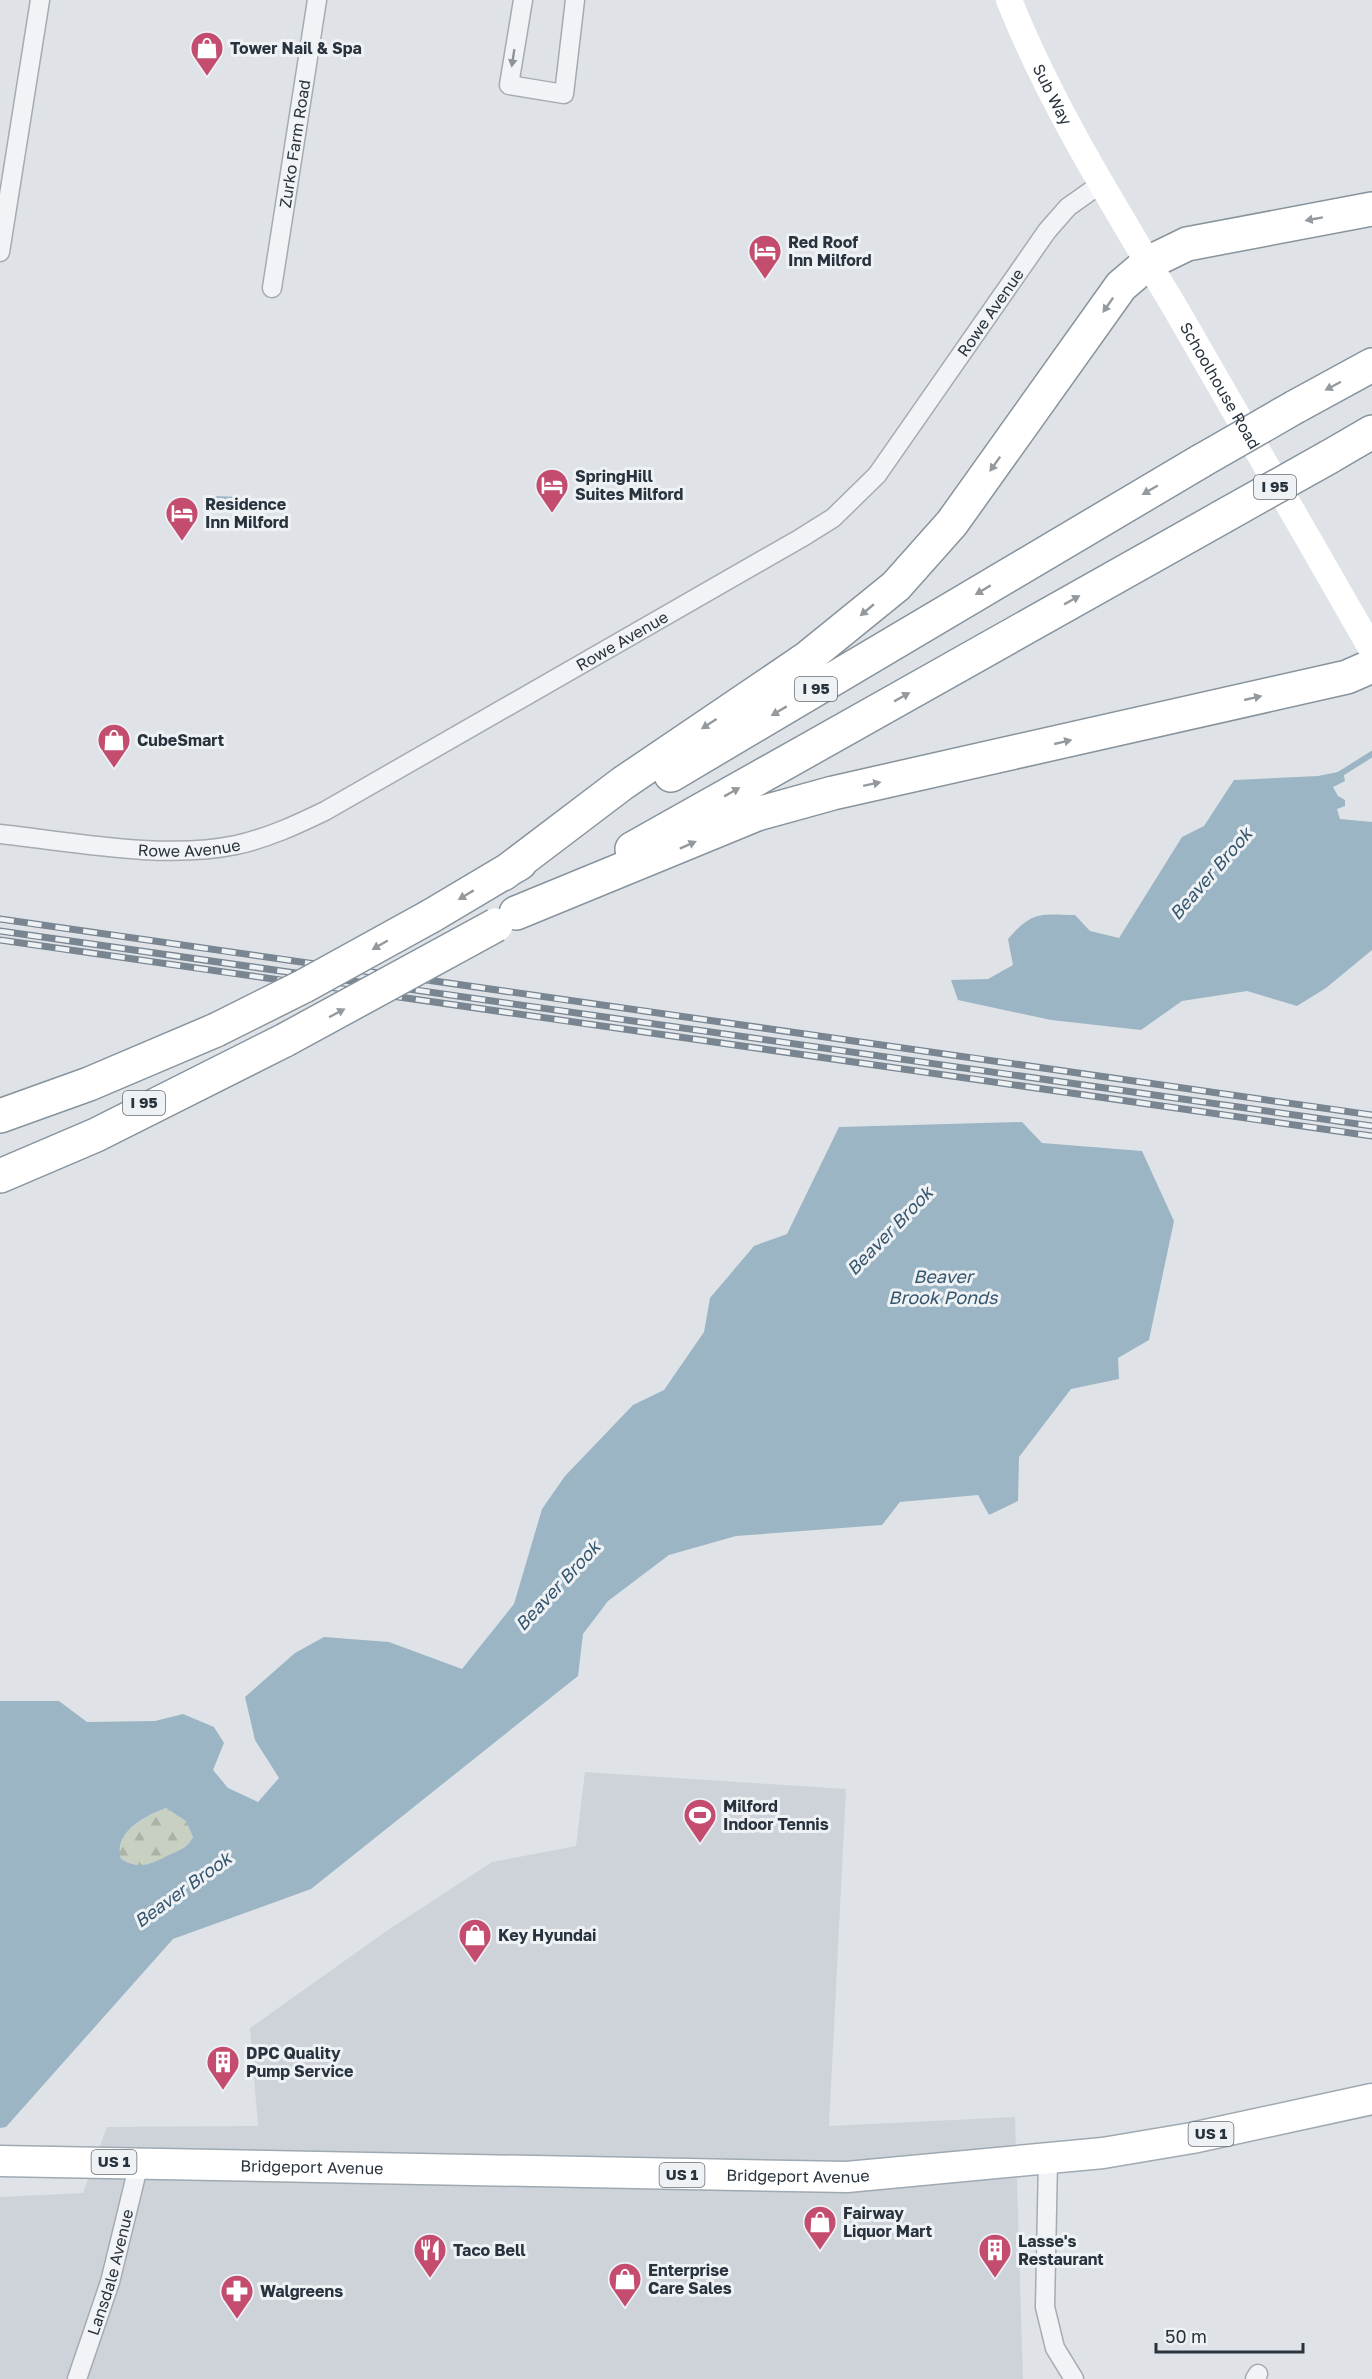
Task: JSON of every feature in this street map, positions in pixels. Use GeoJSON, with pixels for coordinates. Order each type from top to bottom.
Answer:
{"type":"FeatureCollection","features":[{"type":"Feature","properties":{"kind":"highway"},"geometry":{"type":"LineString","coordinates":[[503,874],[623,783],[806,658],[896,586],[952,523],[1121,286],[1148,263],[1187,244],[1372,209]]}},
{"type":"Feature","properties":{"kind":"highway","name":"I 95"},"geometry":{"type":"LineString","coordinates":[[0,1116],[99,1080],[216,1030],[304,986],[431,916],[1201,461],[1372,365]]}},
{"type":"Feature","properties":{"kind":"highway","name":"I 95"},"geometry":{"type":"LineString","coordinates":[[0,1155],[151,1100],[285,1040],[506,919],[1372,432]]}},
{"type":"Feature","properties":{"kind":"highway"},"geometry":{"type":"LineString","coordinates":[[506,919],[757,814],[833,793],[1347,677],[1372,666]]}},
{"type":"Feature","properties":{"kind":"highway"},"geometry":{"type":"LineString","coordinates":[[0,1095],[216,1030]]}},
{"type":"Feature","properties":{"kind":"highway"},"geometry":{"type":"LineString","coordinates":[[0,1176],[96,1136],[285,1040]]}},
{"type":"Feature","properties":{"kind":"main road","name":"Sub Way"},"geometry":{"type":"LineString","coordinates":[[1009,0],[1037,66],[1080,149],[1102,183]]}},
{"type":"Feature","properties":{"kind":"main road","name":"Schoolhouse Road"},"geometry":{"type":"LineString","coordinates":[[1102,183],[1372,650]]}},
{"type":"Feature","properties":{"kind":"main road","name":"Bridgeport Avenue"},"geometry":{"type":"LineString","coordinates":[[0,2161],[838,2177],[1048,2160],[1192,2138],[1372,2099]]}},
{"type":"Feature","properties":{"kind":"street"},"geometry":{"type":"LineString","coordinates":[[0,252],[40,0]]}},
{"type":"Feature","properties":{"kind":"street","name":"Zurko Farm Road"},"geometry":{"type":"LineString","coordinates":[[272,288],[317,0]]}},
{"type":"Feature","properties":{"kind":"street"},"geometry":{"type":"LineString","coordinates":[[523,0],[509,85],[564,94],[575,0]]}},
{"type":"Feature","properties":{"kind":"street","name":"Rowe Avenue"},"geometry":{"type":"LineString","coordinates":[[0,834],[190,851],[235,845],[273,835],[325,811],[801,538],[833,518],[877,475],[1047,231],[1068,207],[1102,183]]}},
{"type":"Feature","properties":{"kind":"street"},"geometry":{"type":"LineString","coordinates":[[1048,2160],[1047,2321],[1054,2348],[1074,2379]]}},
{"type":"Feature","properties":{"kind":"street","name":"Lansdale Avenue"},"geometry":{"type":"LineString","coordinates":[[77,2379],[110,2282],[139,2163]]}},
{"type":"Feature","properties":{"kind":"shaded area"},"geometry":{"type":"Polygon","coordinates":[[[585,1772],[846,1789],[829,2126],[1015,2117],[1023,2379],[0,2379],[0,2197],[83,2193],[107,2127],[258,2126],[250,2028],[388,1930],[492,1862],[576,1846],[585,1772]]]}},
{"type":"Feature","properties":{"kind":"green space"},"geometry":{"type":"Polygon","coordinates":[[[166,1808],[186,1821],[193,1837],[189,1844],[146,1864],[135,1865],[121,1859],[122,1840],[133,1826],[166,1808]]]}},
{"type":"Feature","properties":{"kind":"water"},"geometry":{"type":"Polygon","coordinates":[[[214,496],[240,497],[239,510],[213,509],[214,496]]]}},
{"type":"Feature","properties":{"kind":"water"},"geometry":{"type":"Polygon","coordinates":[[[1343,771],[1345,781],[1333,787],[1338,796],[1345,800],[1345,806],[1337,809],[1340,819],[1372,822],[1372,950],[1326,988],[1297,1006],[1247,991],[1182,1001],[1141,1030],[1051,1020],[958,1000],[951,980],[988,979],[1013,965],[1008,939],[1024,923],[1037,916],[1075,915],[1090,931],[1119,938],[1182,837],[1204,826],[1234,780],[1318,776],[1343,771]]]}},
{"type":"Feature","properties":{"kind":"water","name":"Beaver Brook Ponds"},"geometry":{"type":"Polygon","coordinates":[[[1022,1122],[1042,1143],[1142,1151],[1174,1221],[1149,1340],[1118,1358],[1119,1379],[1071,1389],[1019,1457],[1018,1501],[989,1515],[978,1495],[900,1502],[882,1525],[736,1536],[669,1555],[608,1601],[583,1634],[578,1676],[311,1889],[173,1939],[6,2127],[0,2128],[0,1701],[59,1701],[87,1722],[155,1721],[183,1714],[214,1727],[224,1743],[213,1770],[228,1788],[258,1802],[279,1778],[255,1740],[245,1697],[295,1653],[324,1637],[389,1642],[462,1669],[514,1604],[542,1509],[565,1476],[633,1405],[664,1390],[704,1332],[710,1298],[754,1246],[787,1234],[839,1127],[1022,1122]],[[166,1808],[140,1821],[126,1833],[122,1841],[121,1859],[128,1863],[141,1865],[181,1849],[189,1844],[193,1837],[186,1821],[166,1808]]]}},
{"type":"Feature","properties":{"kind":"waterway","name":"Beaver Brook"},"geometry":{"type":"LineString","coordinates":[[1337,776],[1372,754]]}},
{"type":"Feature","properties":{"kind":"railway"},"geometry":{"type":"LineString","coordinates":[[0,919],[1372,1115]]}},
{"type":"Feature","properties":{"kind":"railway"},"geometry":{"type":"LineString","coordinates":[[0,931],[1372,1126]]}},
{"type":"Feature","properties":{"kind":"railway"},"geometry":{"type":"LineString","coordinates":[[0,940],[1372,1136]]}},
{"type":"Feature","properties":{"kind":"place","name":"Tower Nail & Spa"},"geometry":{"type":"Point","coordinates":[207,77]}},
{"type":"Feature","properties":{"kind":"place","name":"Red Roof Inn Milford"},"geometry":{"type":"Point","coordinates":[765,280]}},
{"type":"Feature","properties":{"kind":"place","name":"SpringHill Suites Milford"},"geometry":{"type":"Point","coordinates":[552,514]}},
{"type":"Feature","properties":{"kind":"place","name":"Residence Inn Milford"},"geometry":{"type":"Point","coordinates":[182,542]}},
{"type":"Feature","properties":{"kind":"place","name":"CubeSmart"},"geometry":{"type":"Point","coordinates":[114,769]}},
{"type":"Feature","properties":{"kind":"place","name":"Milford Indoor Tennis"},"geometry":{"type":"Point","coordinates":[700,1844]}},
{"type":"Feature","properties":{"kind":"place","name":"Key Hyundai"},"geometry":{"type":"Point","coordinates":[475,1964]}},
{"type":"Feature","properties":{"kind":"place","name":"DPC Quality Pump Service"},"geometry":{"type":"Point","coordinates":[223,2091]}},
{"type":"Feature","properties":{"kind":"place","name":"Fairway Liquor Mart"},"geometry":{"type":"Point","coordinates":[820,2251]}},
{"type":"Feature","properties":{"kind":"place","name":"Taco Bell"},"geometry":{"type":"Point","coordinates":[430,2279]}},
{"type":"Feature","properties":{"kind":"place","name":"Lasse's Restaurant"},"geometry":{"type":"Point","coordinates":[995,2279]}},
{"type":"Feature","properties":{"kind":"place","name":"Enterprise Care Sales"},"geometry":{"type":"Point","coordinates":[625,2308]}},
{"type":"Feature","properties":{"kind":"place","name":"Walgreens"},"geometry":{"type":"Point","coordinates":[237,2320]}}]}
